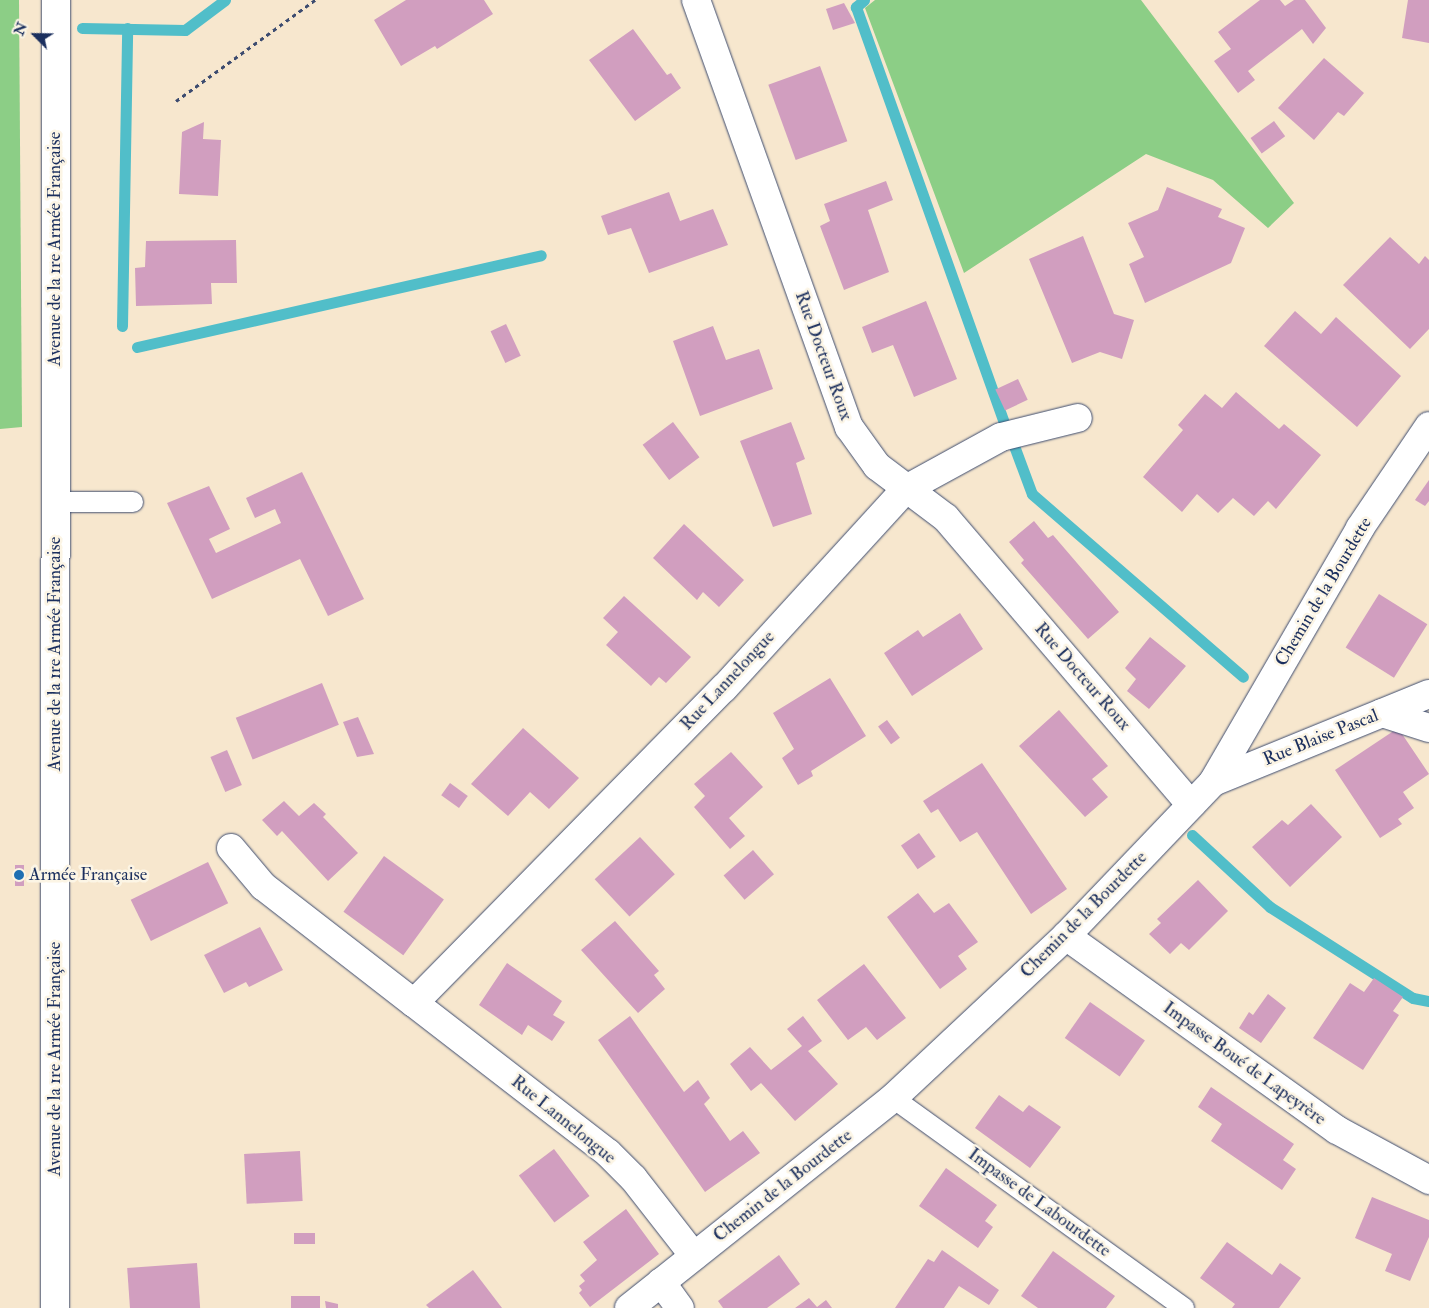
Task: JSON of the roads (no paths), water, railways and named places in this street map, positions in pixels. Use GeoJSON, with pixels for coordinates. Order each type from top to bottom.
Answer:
{"type":"FeatureCollection","features":[{"type":"Feature","properties":{"kind":"street","name":"Avenue de la 1re Armée Française"},"geometry":{"type":"LineString","coordinates":[[55,1308],[56,0]]}},
{"type":"Feature","properties":{"kind":"street","name":"Rue Docteur Roux"},"geometry":{"type":"LineString","coordinates":[[696,0],[849,427],[877,466],[946,518],[1191,805]]}},
{"type":"Feature","properties":{"kind":"street","name":"Rue Lannelongue"},"geometry":{"type":"LineString","coordinates":[[414,1003],[724,688],[906,489],[1001,437],[1078,418]]}},
{"type":"Feature","properties":{"kind":"street","name":"Chemin de la Bourdette"},"geometry":{"type":"LineString","coordinates":[[628,1308],[894,1098],[1066,936],[1213,782],[1360,528],[1429,426]]}},
{"type":"Feature","properties":{"kind":"street","name":"Rue Blaise Pascal"},"geometry":{"type":"LineString","coordinates":[[1213,782],[1429,694]]}},
{"type":"Feature","properties":{"kind":"street"},"geometry":{"type":"LineString","coordinates":[[1382,713],[1429,728]]}},
{"type":"Feature","properties":{"kind":"street","name":"Rue Lannelongue"},"geometry":{"type":"LineString","coordinates":[[231,848],[262,886],[608,1153],[633,1178],[694,1256]]}},
{"type":"Feature","properties":{"kind":"street","name":"Impasse Boué de Lapeyrère"},"geometry":{"type":"LineString","coordinates":[[1066,936],[1337,1130],[1429,1180]]}},
{"type":"Feature","properties":{"kind":"street"},"geometry":{"type":"LineString","coordinates":[[661,1282],[680,1308]]}},
{"type":"Feature","properties":{"kind":"lane"},"geometry":{"type":"LineString","coordinates":[[55,502],[133,502]]}},
{"type":"Feature","properties":{"kind":"lane","name":"Impasse de Labourdette"},"geometry":{"type":"LineString","coordinates":[[894,1098],[1184,1308]]}},
{"type":"Feature","properties":{"kind":"waterway"},"geometry":{"type":"LineString","coordinates":[[82,28],[185,30],[225,0]]}},
{"type":"Feature","properties":{"kind":"waterway"},"geometry":{"type":"LineString","coordinates":[[864,0],[856,7],[1004,423]]}},
{"type":"Feature","properties":{"kind":"waterway"},"geometry":{"type":"LineString","coordinates":[[122,326],[127,28]]}},
{"type":"Feature","properties":{"kind":"waterway"},"geometry":{"type":"LineString","coordinates":[[137,347],[541,255]]}},
{"type":"Feature","properties":{"kind":"waterway"},"geometry":{"type":"LineString","coordinates":[[1013,443],[1032,494],[1243,677]]}},
{"type":"Feature","properties":{"kind":"waterway"},"geometry":{"type":"LineString","coordinates":[[1192,835],[1270,907],[1413,998],[1429,1001]]}},
{"type":"Feature","properties":{"kind":"place","name":"Armée Française"},"geometry":{"type":"Point","coordinates":[19,875]}}]}
